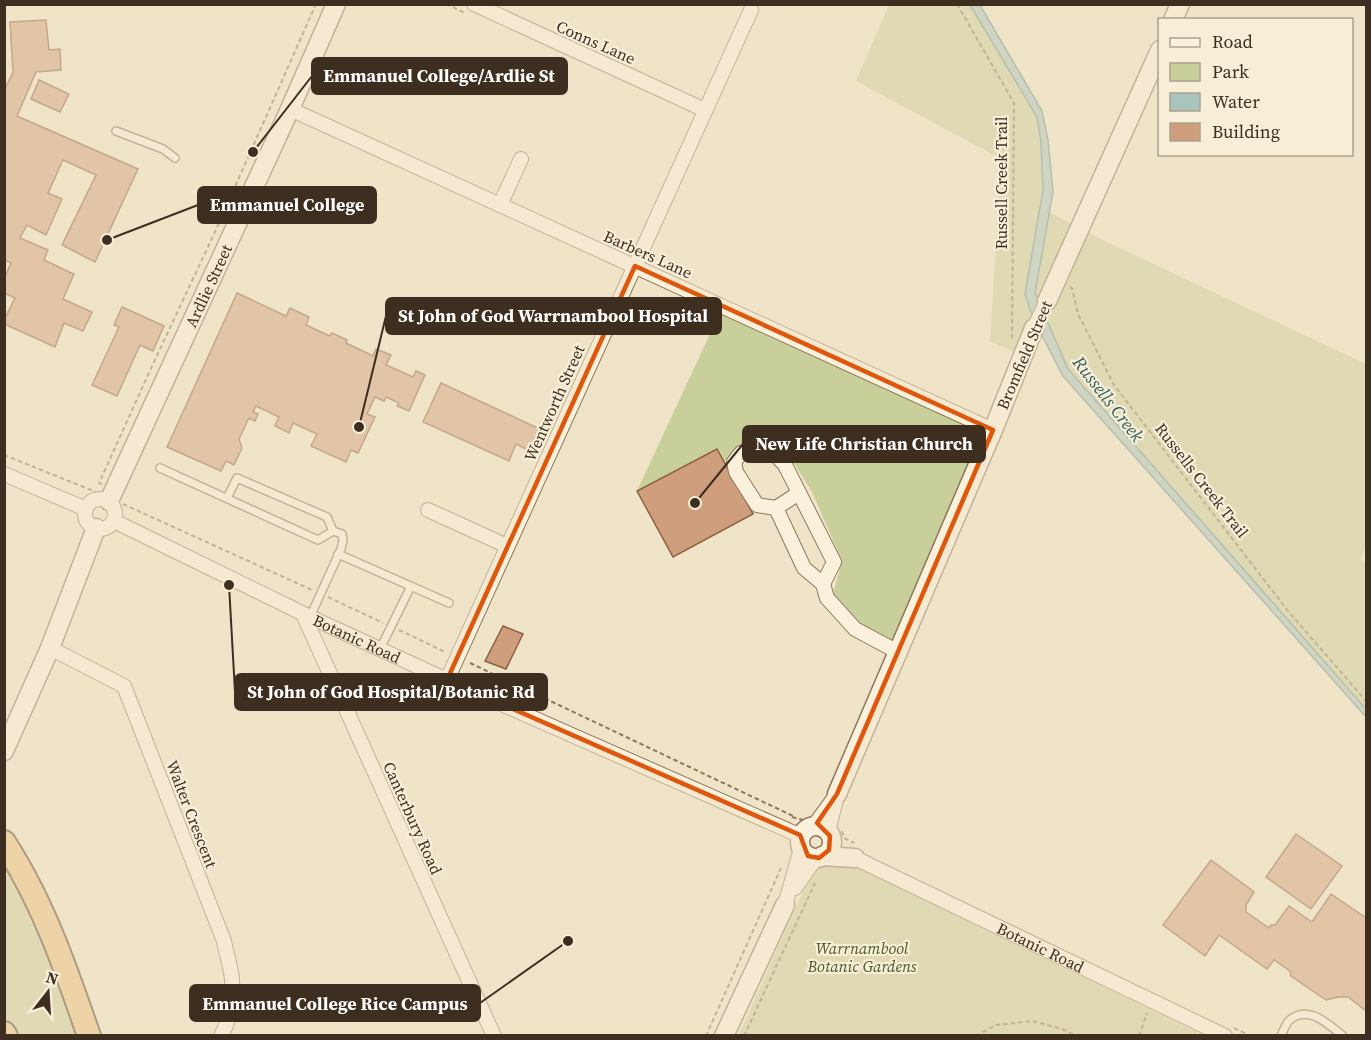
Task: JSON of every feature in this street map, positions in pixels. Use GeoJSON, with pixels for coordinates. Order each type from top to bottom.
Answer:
{"type":"FeatureCollection","features":[{"type":"Feature","properties":{"kind":"highway"},"geometry":{"type":"LineString","coordinates":[[4,842],[20,866],[43,911],[89,1035]]}},
{"type":"Feature","properties":{"kind":"street","name":"Ardlie Street"},"geometry":{"type":"LineString","coordinates":[[111,495],[290,110],[336,4]]}},
{"type":"Feature","properties":{"kind":"street","name":"Conns Lane"},"geometry":{"type":"LineString","coordinates":[[474,4],[705,110]]}},
{"type":"Feature","properties":{"kind":"street"},"geometry":{"type":"LineString","coordinates":[[1174,18],[1180,4]]}},
{"type":"Feature","properties":{"kind":"street","name":"Wentworth Street"},"geometry":{"type":"LineString","coordinates":[[447,680],[751,10]]}},
{"type":"Feature","properties":{"kind":"street","name":"Bromfield Street"},"geometry":{"type":"LineString","coordinates":[[724,1035],[816,843],[993,429],[1029,333],[1056,282],[1158,54]]}},
{"type":"Feature","properties":{"kind":"street","name":"Barbers Lane"},"geometry":{"type":"LineString","coordinates":[[290,110],[993,429]]}},
{"type":"Feature","properties":{"kind":"street"},"geometry":{"type":"LineString","coordinates":[[500,205],[521,159]]}},
{"type":"Feature","properties":{"kind":"street"},"geometry":{"type":"LineString","coordinates":[[799,493],[776,508],[757,505],[736,472],[734,462],[741,453],[759,450],[774,453],[785,465],[834,562],[823,585]]}},
{"type":"Feature","properties":{"kind":"street"},"geometry":{"type":"LineString","coordinates":[[4,474],[86,509]]}},
{"type":"Feature","properties":{"kind":"street"},"geometry":{"type":"LineString","coordinates":[[111,495],[115,512],[114,521],[106,528],[96,528],[88,523],[86,509],[95,500],[111,495]]}},
{"type":"Feature","properties":{"kind":"street"},"geometry":{"type":"LineString","coordinates":[[776,508],[804,568],[823,585],[827,598],[855,629],[898,652]]}},
{"type":"Feature","properties":{"kind":"street"},"geometry":{"type":"LineString","coordinates":[[428,510],[507,546]]}},
{"type":"Feature","properties":{"kind":"street","name":"Botanic Road"},"geometry":{"type":"LineString","coordinates":[[114,521],[307,616],[447,680],[816,843],[855,858],[1225,1035]]}},
{"type":"Feature","properties":{"kind":"street"},"geometry":{"type":"LineString","coordinates":[[4,751],[50,648],[96,528]]}},
{"type":"Feature","properties":{"kind":"street","name":"Canterbury Road"},"geometry":{"type":"LineString","coordinates":[[307,616],[494,1035]]}},
{"type":"Feature","properties":{"kind":"street","name":"Walter Crescent"},"geometry":{"type":"LineString","coordinates":[[50,648],[124,686],[224,941],[232,978],[230,1004],[221,1035]]}},
{"type":"Feature","properties":{"kind":"lane"},"geometry":{"type":"LineString","coordinates":[[116,131],[163,149],[175,158]]}},
{"type":"Feature","properties":{"kind":"lane"},"geometry":{"type":"LineString","coordinates":[[160,468],[318,540],[333,531]]}},
{"type":"Feature","properties":{"kind":"lane"},"geometry":{"type":"LineString","coordinates":[[227,498],[237,478],[327,517],[333,531],[342,534],[341,549],[307,616]]}},
{"type":"Feature","properties":{"kind":"lane"},"geometry":{"type":"LineString","coordinates":[[338,554],[449,603]]}},
{"type":"Feature","properties":{"kind":"lane"},"geometry":{"type":"LineString","coordinates":[[381,649],[411,586]]}},
{"type":"Feature","properties":{"kind":"lane"},"geometry":{"type":"LineString","coordinates":[[1281,1035],[1291,1019],[1309,1014],[1318,1017],[1343,1035]]}},
{"type":"Feature","properties":{"kind":"path"},"geometry":{"type":"LineString","coordinates":[[111,495],[99,483],[316,4]]}},
{"type":"Feature","properties":{"kind":"path","name":"Russell Creek Trail"},"geometry":{"type":"LineString","coordinates":[[957,4],[1014,103],[1012,337],[1029,333]]}},
{"type":"Feature","properties":{"kind":"path","name":"Russells Creek Trail"},"geometry":{"type":"LineString","coordinates":[[1056,282],[1072,288],[1078,314],[1114,385],[1288,611],[1366,701]]}},
{"type":"Feature","properties":{"kind":"path"},"geometry":{"type":"LineString","coordinates":[[706,1035],[782,866]]}},
{"type":"Feature","properties":{"kind":"path"},"geometry":{"type":"LineString","coordinates":[[744,1035],[816,880]]}},
{"type":"Feature","properties":{"kind":"path"},"geometry":{"type":"LineString","coordinates":[[1139,1035],[1149,1010]]}},
{"type":"Feature","properties":{"kind":"path"},"geometry":{"type":"LineString","coordinates":[[976,1035],[996,1025],[1032,1021],[1076,1035]]}},
{"type":"Feature","properties":{"kind":"highlighted area"},"geometry":{"type":"Polygon","coordinates":[[[635,266],[993,430],[837,794],[817,823],[830,836],[829,850],[819,858],[808,856],[800,835],[447,680],[635,266]]]}},
{"type":"Feature","properties":{"kind":"green space"},"geometry":{"type":"Polygon","coordinates":[[[889,5],[976,5],[1039,112],[1045,210],[1107,242],[1366,364],[1366,547],[1361,560],[1366,563],[1366,709],[1066,371],[1043,311],[1023,355],[990,342],[1001,159],[856,81],[889,5]]]}},
{"type":"Feature","properties":{"kind":"green space"},"geometry":{"type":"Polygon","coordinates":[[[723,306],[993,430],[901,643],[879,636],[850,620],[833,594],[842,561],[812,492],[792,460],[770,443],[742,444],[724,462],[716,449],[637,491],[723,306]]]}},
{"type":"Feature","properties":{"kind":"green space"},"geometry":{"type":"Polygon","coordinates":[[[4,842],[89,1035],[6,1035],[4,842]]]}},
{"type":"Feature","properties":{"kind":"green space","name":"Warrnambool Botanic Gardens"},"geometry":{"type":"Polygon","coordinates":[[[827,864],[854,865],[1202,1035],[738,1036],[812,872],[827,864]]]}},
{"type":"Feature","properties":{"kind":"water"},"geometry":{"type":"Polygon","coordinates":[[[970,5],[980,5],[1042,111],[1048,140],[1053,192],[1035,293],[1068,369],[1366,709],[1366,717],[1063,376],[1033,318],[1025,294],[1043,190],[1041,142],[1037,117],[970,5]]]}},
{"type":"Feature","properties":{"kind":"building"},"geometry":{"type":"Polygon","coordinates":[[[46,20],[49,50],[60,49],[61,70],[36,72],[17,116],[138,169],[95,262],[62,245],[96,175],[63,160],[48,193],[62,199],[46,235],[27,225],[20,238],[48,250],[44,260],[74,274],[63,299],[92,312],[83,331],[64,323],[55,347],[4,324],[15,298],[4,293],[4,279],[11,263],[4,260],[4,91],[13,72],[10,22],[46,20]]]}},
{"type":"Feature","properties":{"kind":"building"},"geometry":{"type":"Polygon","coordinates":[[[39,80],[69,94],[60,112],[31,99],[39,80]]]}},
{"type":"Feature","properties":{"kind":"building"},"geometry":{"type":"Polygon","coordinates":[[[237,293],[286,316],[290,308],[309,317],[306,325],[330,336],[332,333],[347,340],[346,343],[373,356],[376,349],[391,355],[386,365],[413,377],[416,371],[425,375],[409,411],[397,406],[399,403],[386,397],[384,401],[375,397],[367,414],[375,417],[358,453],[351,450],[346,462],[311,446],[317,434],[293,423],[289,433],[275,426],[279,417],[256,406],[253,412],[258,414],[255,421],[249,418],[239,439],[242,448],[234,465],[226,461],[221,471],[167,447],[237,293]]]}},
{"type":"Feature","properties":{"kind":"building"},"geometry":{"type":"Polygon","coordinates":[[[122,307],[164,326],[153,351],[140,345],[117,396],[92,385],[119,327],[114,325],[122,307]]]}},
{"type":"Feature","properties":{"kind":"building"},"geometry":{"type":"Polygon","coordinates":[[[441,383],[540,429],[530,451],[516,444],[509,461],[423,422],[441,383]]]}},
{"type":"Feature","properties":{"kind":"building"},"geometry":{"type":"Polygon","coordinates":[[[717,449],[753,514],[673,557],[637,491],[717,449]]]}},
{"type":"Feature","properties":{"kind":"building"},"geometry":{"type":"Polygon","coordinates":[[[503,626],[523,634],[506,669],[485,661],[503,626]]]}},
{"type":"Feature","properties":{"kind":"building"},"geometry":{"type":"Polygon","coordinates":[[[1296,834],[1342,866],[1311,909],[1266,877],[1296,834]]]}},
{"type":"Feature","properties":{"kind":"building"},"geometry":{"type":"Polygon","coordinates":[[[1211,860],[1254,892],[1246,905],[1246,912],[1269,928],[1275,925],[1289,906],[1312,922],[1331,894],[1366,918],[1365,1010],[1348,997],[1326,1000],[1291,976],[1290,971],[1274,960],[1267,969],[1219,935],[1205,956],[1163,925],[1211,860]]]}},
{"type":"Feature","properties":{"kind":"place","name":"Emmanuel College/Ardlie St"},"geometry":{"type":"Point","coordinates":[253,152]}},
{"type":"Feature","properties":{"kind":"place","name":"Emmanuel College"},"geometry":{"type":"Point","coordinates":[107,240]}},
{"type":"Feature","properties":{"kind":"place","name":"St John of God Warrnambool Hospital"},"geometry":{"type":"Point","coordinates":[359,427]}},
{"type":"Feature","properties":{"kind":"place","name":"New Life Christian Church"},"geometry":{"type":"Point","coordinates":[695,503]}},
{"type":"Feature","properties":{"kind":"place","name":"St John of God Hospital/Botanic Rd"},"geometry":{"type":"Point","coordinates":[229,585]}},
{"type":"Feature","properties":{"kind":"place","name":"Emmanuel College Rice Campus"},"geometry":{"type":"Point","coordinates":[568,941]}},
{"type":"Feature","properties":{"kind":"water label","name":"Russells Creek"},"geometry":{"type":"Point","coordinates":[1108,399]}}]}
